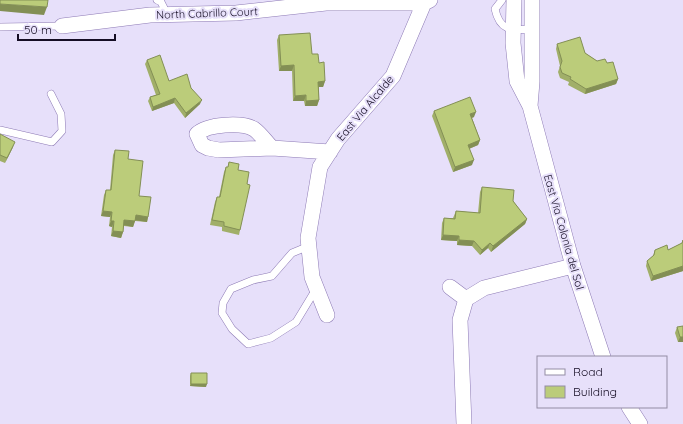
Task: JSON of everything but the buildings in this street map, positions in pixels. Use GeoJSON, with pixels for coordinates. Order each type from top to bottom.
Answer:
{"type":"FeatureCollection","features":[{"type":"Feature","properties":{"kind":"street","name":"North Cabrillo Court"},"geometry":{"type":"LineString","coordinates":[[62,26],[167,15],[236,13],[326,3],[427,2]]}},
{"type":"Feature","properties":{"kind":"street","name":"East Via Alcalde"},"geometry":{"type":"LineString","coordinates":[[327,315],[312,277],[308,238],[320,168],[338,138],[393,76],[427,2]]}},
{"type":"Feature","properties":{"kind":"street","name":"East Via Colonia del Sol"},"geometry":{"type":"LineString","coordinates":[[520,2],[532,29],[532,82],[530,106]]}},
{"type":"Feature","properties":{"kind":"street","name":"East Via Colonia del Sol"},"geometry":{"type":"LineString","coordinates":[[520,2],[514,30],[517,82],[530,106],[573,266],[603,356]]}},
{"type":"Feature","properties":{"kind":"street","name":"East Via Alcalde"},"geometry":{"type":"LineString","coordinates":[[272,148],[330,152]]}},
{"type":"Feature","properties":{"kind":"street"},"geometry":{"type":"LineString","coordinates":[[464,424],[460,320],[466,299],[484,288],[573,266]]}},
{"type":"Feature","properties":{"kind":"street"},"geometry":{"type":"LineString","coordinates":[[450,287],[466,299]]}},
{"type":"Feature","properties":{"kind":"street"},"geometry":{"type":"LineString","coordinates":[[630,408],[640,424]]}},
{"type":"Feature","properties":{"kind":"lane"},"geometry":{"type":"LineString","coordinates":[[157,0],[161,2],[167,15]]}},
{"type":"Feature","properties":{"kind":"lane"},"geometry":{"type":"LineString","coordinates":[[0,27],[62,26]]}},
{"type":"Feature","properties":{"kind":"lane"},"geometry":{"type":"LineString","coordinates":[[514,30],[532,29]]}},
{"type":"Feature","properties":{"kind":"lane"},"geometry":{"type":"LineString","coordinates":[[0,130],[52,142],[62,131],[61,114],[51,94]]}},
{"type":"Feature","properties":{"kind":"lane"},"geometry":{"type":"LineString","coordinates":[[309,246],[292,253],[272,276],[253,280],[231,290],[223,303],[222,312],[232,329],[248,344],[272,338],[296,322],[316,288]]}}]}
